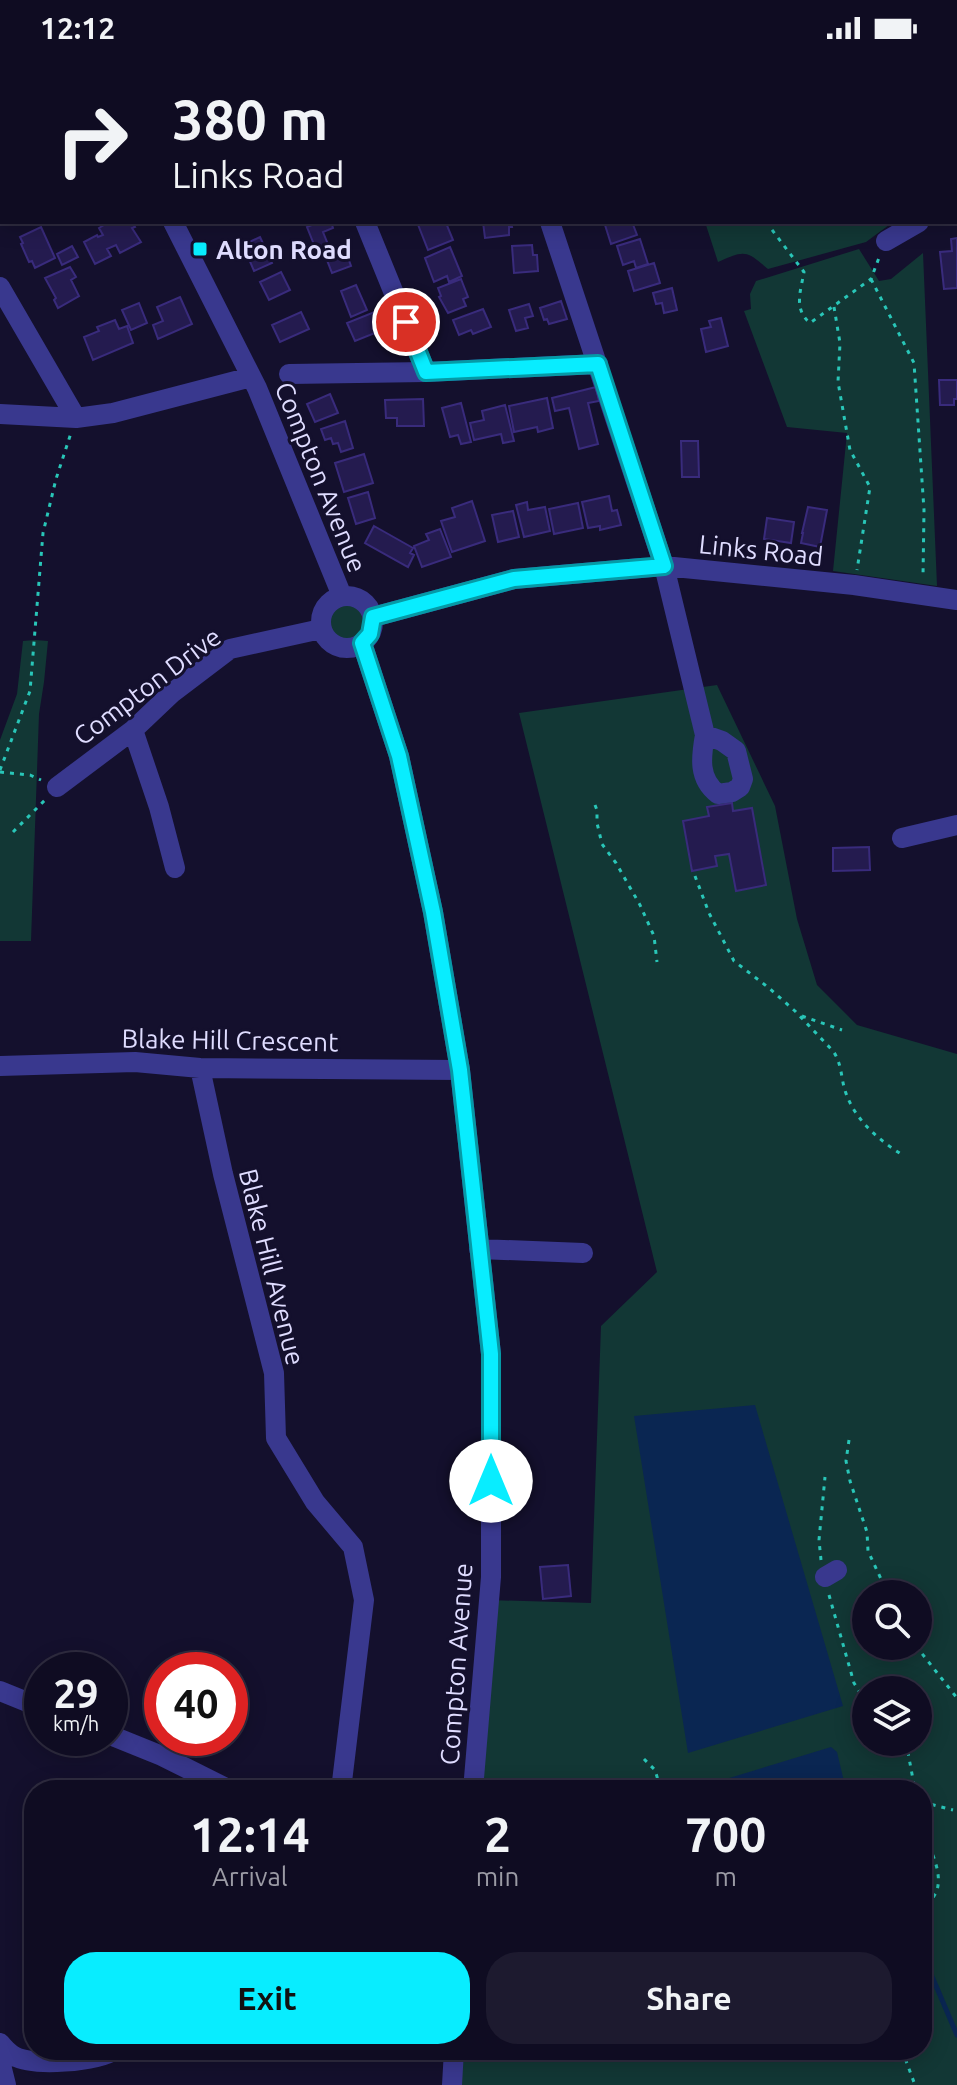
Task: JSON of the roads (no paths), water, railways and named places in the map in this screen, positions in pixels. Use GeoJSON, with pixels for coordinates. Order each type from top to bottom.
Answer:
{"type":"FeatureCollection","features":[{"type":"Feature","properties":{"kind":"street","name":"Compton Avenue"},"geometry":{"type":"LineString","coordinates":[[174,224],[263,402],[342,596]]}},
{"type":"Feature","properties":{"kind":"street"},"geometry":{"type":"LineString","coordinates":[[366,224],[426,372]]}},
{"type":"Feature","properties":{"kind":"street"},"geometry":{"type":"LineString","coordinates":[[551,224],[664,566],[705,735]]}},
{"type":"Feature","properties":{"kind":"street"},"geometry":{"type":"LineString","coordinates":[[886,241],[916,224]]}},
{"type":"Feature","properties":{"kind":"street"},"geometry":{"type":"LineString","coordinates":[[0,287],[76,418]]}},
{"type":"Feature","properties":{"kind":"street"},"geometry":{"type":"LineString","coordinates":[[289,374],[426,372],[598,364]]}},
{"type":"Feature","properties":{"kind":"street"},"geometry":{"type":"LineString","coordinates":[[0,414],[76,418],[113,413],[251,377]]}},
{"type":"Feature","properties":{"kind":"street","name":"Links Road"},"geometry":{"type":"LineString","coordinates":[[373,617],[514,579],[664,566],[854,585],[957,600]]}},
{"type":"Feature","properties":{"kind":"street","name":"Compton Avenue"},"geometry":{"type":"LineString","coordinates":[[321,629],[323,610],[329,602],[342,596],[358,598],[373,617]]}},
{"type":"Feature","properties":{"kind":"street"},"geometry":{"type":"LineString","coordinates":[[321,629],[328,641],[336,646],[354,647],[370,634],[373,617]]}},
{"type":"Feature","properties":{"kind":"street","name":"Compton Drive"},"geometry":{"type":"LineString","coordinates":[[57,787],[133,730],[172,693],[230,649],[321,629]]}},
{"type":"Feature","properties":{"kind":"street","name":"Compton Avenue"},"geometry":{"type":"LineString","coordinates":[[362,643],[399,756],[433,912],[460,1070],[491,1354],[491,1577],[474,1780]]}},
{"type":"Feature","properties":{"kind":"street"},"geometry":{"type":"LineString","coordinates":[[133,730],[159,807],[175,868]]}},
{"type":"Feature","properties":{"kind":"street"},"geometry":{"type":"LineString","coordinates":[[902,838],[957,825]]}},
{"type":"Feature","properties":{"kind":"street","name":"Blake Hill Crescent"},"geometry":{"type":"LineString","coordinates":[[0,1066],[135,1062],[200,1068],[460,1070]]}},
{"type":"Feature","properties":{"kind":"street","name":"Blake Hill Avenue"},"geometry":{"type":"LineString","coordinates":[[200,1068],[223,1174],[274,1373],[276,1438],[315,1502],[353,1547],[364,1600],[342,1780]]}},
{"type":"Feature","properties":{"kind":"street"},"geometry":{"type":"LineString","coordinates":[[479,1249],[583,1253]]}},
{"type":"Feature","properties":{"kind":"street"},"geometry":{"type":"LineString","coordinates":[[0,1691],[24,1701]]}},
{"type":"Feature","properties":{"kind":"street"},"geometry":{"type":"LineString","coordinates":[[128,1742],[210,1780]]}},
{"type":"Feature","properties":{"kind":"street"},"geometry":{"type":"LineString","coordinates":[[4,2047],[15,2057],[24,2059]]}},
{"type":"Feature","properties":{"kind":"street"},"geometry":{"type":"LineString","coordinates":[[4,2047],[1,2065],[6,2085]]}},
{"type":"Feature","properties":{"kind":"street"},"geometry":{"type":"LineString","coordinates":[[27,2060],[76,2060]]}},
{"type":"Feature","properties":{"kind":"street"},"geometry":{"type":"LineString","coordinates":[[452,2085],[453,2060]]}},
{"type":"Feature","properties":{"kind":"water"},"geometry":{"type":"Polygon","coordinates":[[[755,1405],[843,1706],[688,1753],[634,1416],[755,1405]]]}},
{"type":"Feature","properties":{"kind":"water"},"geometry":{"type":"Polygon","coordinates":[[[831,1747],[837,1752],[844,1780],[723,1780],[831,1747]]]}},
{"type":"Feature","properties":{"kind":"waterway"},"geometry":{"type":"LineString","coordinates":[[932,1976],[957,2035]]}},
{"type":"Feature","properties":{"kind":"place","name":"Alton Road"},"geometry":{"type":"Point","coordinates":[200,249]}}]}
